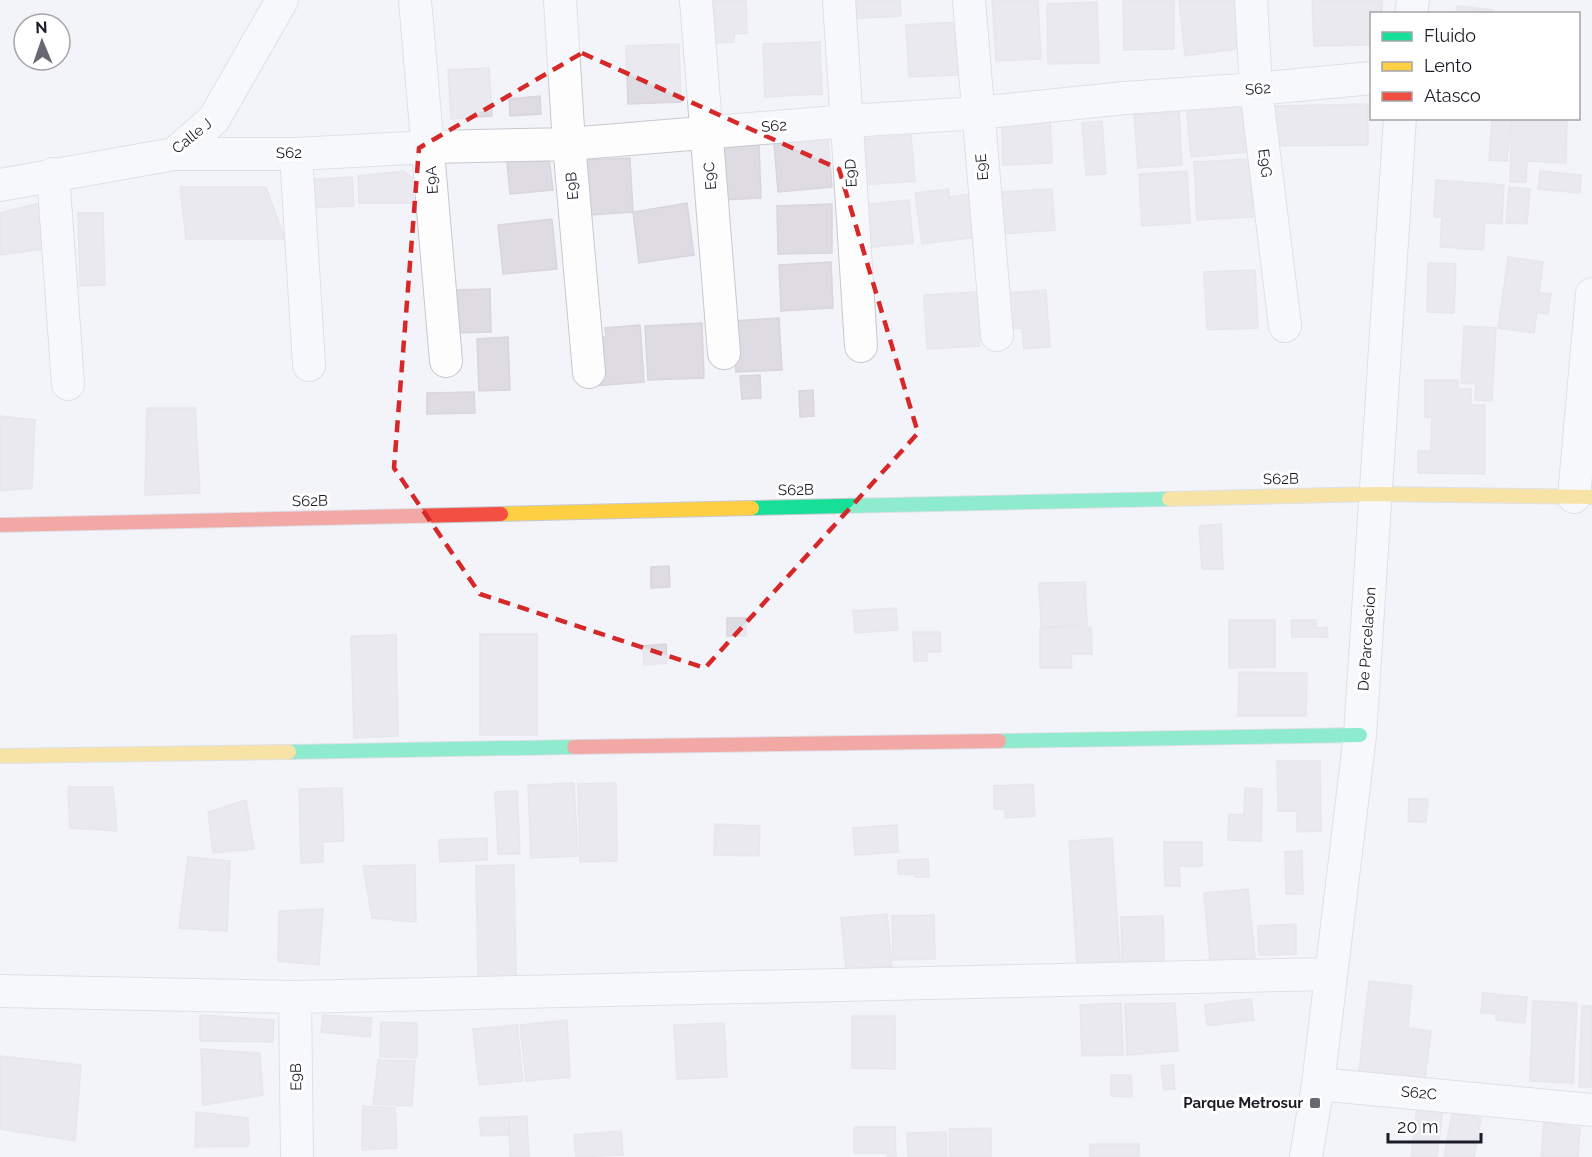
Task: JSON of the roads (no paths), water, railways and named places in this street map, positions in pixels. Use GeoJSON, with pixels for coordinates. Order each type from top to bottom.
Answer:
{"type":"FeatureCollection","features":[{"type":"Feature","properties":{"kind":"street","name":"Calle J"},"geometry":{"type":"LineString","coordinates":[[0,185],[174,154],[214,119],[282,0]]}},
{"type":"Feature","properties":{"kind":"street","name":"E9A"},"geometry":{"type":"LineString","coordinates":[[415,0],[446,361]]}},
{"type":"Feature","properties":{"kind":"street","name":"E9B"},"geometry":{"type":"LineString","coordinates":[[560,0],[568,144],[589,372]]}},
{"type":"Feature","properties":{"kind":"street","name":"E9C"},"geometry":{"type":"LineString","coordinates":[[696,0],[724,353]]}},
{"type":"Feature","properties":{"kind":"street","name":"E9D"},"geometry":{"type":"LineString","coordinates":[[839,0],[861,346]]}},
{"type":"Feature","properties":{"kind":"street","name":"E9E"},"geometry":{"type":"LineString","coordinates":[[969,0],[997,335]]}},
{"type":"Feature","properties":{"kind":"street","name":"E9G"},"geometry":{"type":"LineString","coordinates":[[1251,0],[1256,89],[1286,326]]}},
{"type":"Feature","properties":{"kind":"street","name":"S62"},"geometry":{"type":"LineString","coordinates":[[174,154],[297,154],[429,147],[568,144],[848,120],[978,113],[1125,98],[1370,78]]}},
{"type":"Feature","properties":{"kind":"street","name":"De Parcelacion"},"geometry":{"type":"LineString","coordinates":[[1306,1157],[1318,1084],[1360,735],[1400,120]]}},
{"type":"Feature","properties":{"kind":"street"},"geometry":{"type":"LineString","coordinates":[[297,154],[309,365]]}},
{"type":"Feature","properties":{"kind":"street"},"geometry":{"type":"LineString","coordinates":[[53,174],[68,384]]}},
{"type":"Feature","properties":{"kind":"street"},"geometry":{"type":"LineString","coordinates":[[1583,497],[1592,294]]}},
{"type":"Feature","properties":{"kind":"street","name":"S62B"},"geometry":{"type":"LineString","coordinates":[[0,525],[1376,494],[1583,497]]}},
{"type":"Feature","properties":{"kind":"street"},"geometry":{"type":"LineString","coordinates":[[0,756],[1360,735]]}},
{"type":"Feature","properties":{"kind":"street"},"geometry":{"type":"LineString","coordinates":[[0,991],[295,997],[1331,974]]}},
{"type":"Feature","properties":{"kind":"street","name":"E9B"},"geometry":{"type":"LineString","coordinates":[[295,997],[297,1157]]}},
{"type":"Feature","properties":{"kind":"street","name":"S62C"},"geometry":{"type":"LineString","coordinates":[[1318,1084],[1592,1110]]}},
{"type":"Feature","properties":{"kind":"place","name":"Parque Metrosur"},"geometry":{"type":"Point","coordinates":[1315,1103]}}]}
